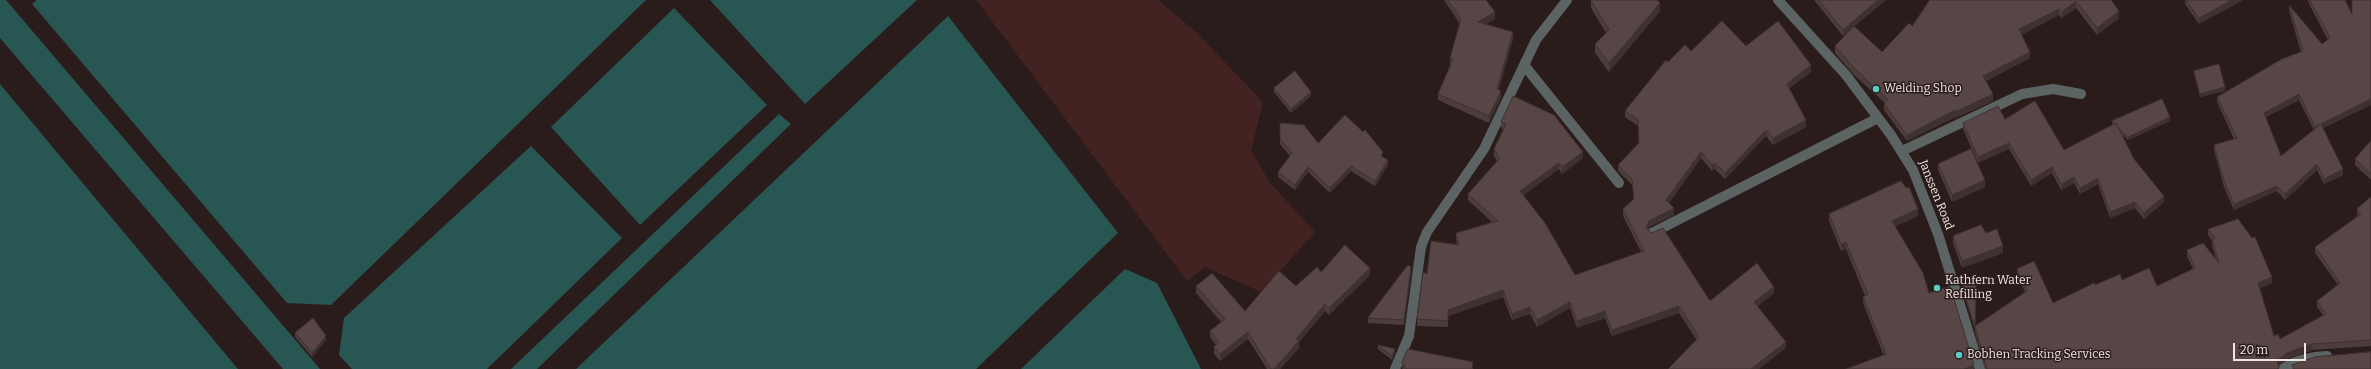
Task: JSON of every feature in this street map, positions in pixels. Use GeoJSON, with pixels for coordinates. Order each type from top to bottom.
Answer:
{"type":"FeatureCollection","features":[{"type":"Feature","properties":{"kind":"street"},"geometry":{"type":"LineString","coordinates":[[1396,369],[1409,336],[1422,247],[1427,232],[1484,149],[1536,40],[1567,0]]}},
{"type":"Feature","properties":{"kind":"street","name":"Janssen Road"},"geometry":{"type":"LineString","coordinates":[[1778,0],[1846,75],[1902,152],[1913,170],[1938,234],[1980,369]]}},
{"type":"Feature","properties":{"kind":"street"},"geometry":{"type":"LineString","coordinates":[[1524,65],[1620,183]]}},
{"type":"Feature","properties":{"kind":"street"},"geometry":{"type":"LineString","coordinates":[[1902,152],[2022,94],[2053,89],[2081,94]]}},
{"type":"Feature","properties":{"kind":"street"},"geometry":{"type":"LineString","coordinates":[[1652,233],[1878,118]]}},
{"type":"Feature","properties":{"kind":"street"},"geometry":{"type":"LineString","coordinates":[[2283,369],[2290,364],[2313,357],[2335,356]]}},
{"type":"Feature","properties":{"kind":"shaded area"},"geometry":{"type":"Polygon","coordinates":[[[976,0],[1158,0],[1195,31],[1263,102],[1251,151],[1271,184],[1315,232],[1261,292],[1205,267],[1187,281],[976,0]]]}},
{"type":"Feature","properties":{"kind":"water"},"geometry":{"type":"Polygon","coordinates":[[[0,0],[6,0],[320,369],[283,369],[0,38],[0,0]]]}},
{"type":"Feature","properties":{"kind":"water"},"geometry":{"type":"Polygon","coordinates":[[[37,0],[646,0],[331,305],[287,303],[32,4],[37,0]]]}},
{"type":"Feature","properties":{"kind":"water"},"geometry":{"type":"Polygon","coordinates":[[[710,0],[917,0],[805,104],[710,0]]]}},
{"type":"Feature","properties":{"kind":"water"},"geometry":{"type":"Polygon","coordinates":[[[674,8],[767,105],[640,225],[551,127],[674,8]]]}},
{"type":"Feature","properties":{"kind":"water"},"geometry":{"type":"Polygon","coordinates":[[[948,16],[1118,233],[976,369],[576,369],[948,16]]]}},
{"type":"Feature","properties":{"kind":"water"},"geometry":{"type":"Polygon","coordinates":[[[0,84],[238,369],[0,369],[0,84]]]}},
{"type":"Feature","properties":{"kind":"water"},"geometry":{"type":"Polygon","coordinates":[[[779,114],[791,124],[537,369],[511,369],[779,114]]]}},
{"type":"Feature","properties":{"kind":"water"},"geometry":{"type":"Polygon","coordinates":[[[531,146],[622,238],[487,369],[352,369],[339,355],[344,318],[531,146]]]}},
{"type":"Feature","properties":{"kind":"water"},"geometry":{"type":"Polygon","coordinates":[[[1125,269],[1157,283],[1201,369],[1021,369],[1125,269]]]}},
{"type":"Feature","properties":{"kind":"building"},"geometry":{"type":"Polygon","coordinates":[[[1448,0],[1486,0],[1495,12],[1478,22],[1513,32],[1497,89],[1501,91],[1489,116],[1438,94],[1453,59],[1450,58],[1461,19],[1448,0]]]}},
{"type":"Feature","properties":{"kind":"building"},"geometry":{"type":"Polygon","coordinates":[[[1591,0],[1657,0],[1660,3],[1609,63],[1595,44],[1609,30],[1591,0]]]}},
{"type":"Feature","properties":{"kind":"building"},"geometry":{"type":"Polygon","coordinates":[[[1819,0],[1878,0],[1843,30],[1819,0]]]}},
{"type":"Feature","properties":{"kind":"building"},"geometry":{"type":"Polygon","coordinates":[[[1930,0],[2111,0],[2119,11],[2097,28],[2076,1],[2062,12],[2059,9],[2019,29],[2030,52],[1983,76],[1993,94],[1955,112],[1955,110],[1907,135],[1884,104],[1888,100],[1854,68],[1835,46],[1854,26],[1882,52],[1909,23],[1912,26],[1930,0]]]}},
{"type":"Feature","properties":{"kind":"building"},"geometry":{"type":"Polygon","coordinates":[[[2186,0],[2232,0],[2199,18],[2186,0]]]}},
{"type":"Feature","properties":{"kind":"building"},"geometry":{"type":"Polygon","coordinates":[[[2310,0],[2345,0],[2352,14],[2352,0],[2371,0],[2371,99],[2321,124],[2343,169],[2324,179],[2317,164],[2285,194],[2277,186],[2234,204],[2224,181],[2214,145],[2237,138],[2217,97],[2282,59],[2303,51],[2289,5],[2322,44],[2330,38],[2310,0]],[[2299,94],[2264,113],[2281,156],[2321,124],[2315,127],[2299,94]]]}},
{"type":"Feature","properties":{"kind":"building"},"geometry":{"type":"Polygon","coordinates":[[[1722,21],[1746,46],[1778,21],[1811,65],[1787,84],[1806,120],[1773,138],[1766,130],[1725,173],[1715,163],[1712,165],[1701,152],[1666,200],[1674,208],[1649,221],[1646,227],[1651,233],[1663,228],[1710,301],[1757,263],[1774,287],[1754,302],[1786,342],[1751,369],[1668,369],[1699,337],[1679,306],[1612,330],[1605,311],[1577,321],[1570,302],[1537,320],[1530,307],[1512,314],[1503,290],[1448,310],[1448,321],[1417,319],[1423,272],[1427,274],[1431,241],[1459,245],[1456,233],[1498,221],[1468,194],[1500,158],[1494,149],[1506,124],[1501,122],[1513,96],[1554,115],[1583,152],[1562,167],[1559,163],[1520,191],[1545,223],[1575,275],[1644,251],[1623,209],[1634,199],[1632,179],[1618,165],[1639,143],[1638,119],[1625,111],[1666,60],[1668,62],[1685,45],[1691,51],[1722,21]]]}},
{"type":"Feature","properties":{"kind":"building"},"geometry":{"type":"Polygon","coordinates":[[[2219,64],[2225,87],[2200,94],[2194,71],[2219,64]]]}},
{"type":"Feature","properties":{"kind":"building"},"geometry":{"type":"Polygon","coordinates":[[[1295,71],[1311,92],[1291,109],[1274,88],[1295,71]]]}},
{"type":"Feature","properties":{"kind":"building"},"geometry":{"type":"Polygon","coordinates":[[[2162,99],[2170,117],[2128,137],[2116,123],[2115,124],[2112,121],[2162,99]]]}},
{"type":"Feature","properties":{"kind":"building"},"geometry":{"type":"Polygon","coordinates":[[[2035,101],[2064,150],[2116,123],[2134,159],[2164,196],[2144,213],[2135,202],[2110,212],[2098,178],[2080,188],[2074,177],[2061,184],[2052,167],[2031,180],[2009,143],[1978,157],[1963,123],[1998,106],[2005,119],[2035,101]]]}},
{"type":"Feature","properties":{"kind":"building"},"geometry":{"type":"Polygon","coordinates":[[[1345,115],[1363,132],[1365,130],[1383,152],[1381,156],[1388,160],[1375,181],[1351,166],[1330,188],[1308,167],[1295,185],[1278,172],[1292,153],[1280,139],[1280,123],[1304,125],[1318,143],[1345,115]]]}},
{"type":"Feature","properties":{"kind":"building"},"geometry":{"type":"Polygon","coordinates":[[[2371,141],[2371,174],[2355,159],[2371,141]]]}},
{"type":"Feature","properties":{"kind":"building"},"geometry":{"type":"Polygon","coordinates":[[[1971,149],[1985,180],[1952,195],[1938,164],[1971,149]]]}},
{"type":"Feature","properties":{"kind":"building"},"geometry":{"type":"Polygon","coordinates":[[[1901,181],[1906,188],[1909,187],[1918,209],[1892,221],[1923,273],[1929,293],[1950,286],[1974,365],[1964,369],[1846,369],[1886,354],[1863,297],[1868,295],[1846,242],[1841,244],[1829,214],[1901,181]]]}},
{"type":"Feature","properties":{"kind":"building"},"geometry":{"type":"Polygon","coordinates":[[[2371,197],[2371,340],[2312,344],[2289,352],[2277,360],[2279,368],[2277,369],[1987,369],[1975,326],[2027,291],[2017,269],[2034,261],[2053,303],[2094,283],[2095,285],[2120,274],[2122,280],[2149,268],[2157,286],[2195,268],[2187,250],[2203,243],[2219,263],[2212,240],[2215,238],[2208,229],[2238,219],[2252,238],[2255,237],[2272,277],[2258,283],[2274,336],[2278,334],[2280,339],[2326,314],[2317,301],[2340,283],[2315,247],[2361,214],[2357,209],[2371,197]]]}},
{"type":"Feature","properties":{"kind":"building"},"geometry":{"type":"Polygon","coordinates":[[[1981,225],[1986,233],[1997,229],[2003,246],[1962,261],[1953,236],[1981,225]]]}},
{"type":"Feature","properties":{"kind":"building"},"geometry":{"type":"Polygon","coordinates":[[[1345,245],[1370,268],[1329,308],[1325,304],[1296,339],[1299,341],[1274,369],[1271,369],[1248,332],[1220,354],[1214,347],[1219,342],[1210,331],[1225,319],[1196,286],[1212,273],[1245,311],[1279,271],[1296,286],[1317,267],[1321,272],[1345,245]]]}},
{"type":"Feature","properties":{"kind":"building"},"geometry":{"type":"Polygon","coordinates":[[[1408,265],[1411,267],[1404,320],[1368,318],[1408,265]]]}},
{"type":"Feature","properties":{"kind":"building"},"geometry":{"type":"Polygon","coordinates":[[[1976,281],[1975,327],[1962,286],[1976,281]]]}},
{"type":"Feature","properties":{"kind":"building"},"geometry":{"type":"Polygon","coordinates":[[[313,318],[326,336],[312,353],[295,333],[313,318]]]}},
{"type":"Feature","properties":{"kind":"building"},"geometry":{"type":"Polygon","coordinates":[[[1378,345],[1395,349],[1392,356],[1378,345]]]}},
{"type":"Feature","properties":{"kind":"building"},"geometry":{"type":"Polygon","coordinates":[[[1408,349],[1473,362],[1472,369],[1407,369],[1402,363],[1408,349]]]}},
{"type":"Feature","properties":{"kind":"building"},"geometry":{"type":"Polygon","coordinates":[[[2371,352],[2371,369],[2294,369],[2292,365],[2315,357],[2371,352]]]}},
{"type":"Feature","properties":{"kind":"place","name":"Welding Shop"},"geometry":{"type":"Point","coordinates":[1876,89]}},
{"type":"Feature","properties":{"kind":"place","name":"Kathfern Water Refilling"},"geometry":{"type":"Point","coordinates":[1937,288]}},
{"type":"Feature","properties":{"kind":"place","name":"Bobhen Tracking Services"},"geometry":{"type":"Point","coordinates":[1959,355]}}]}
